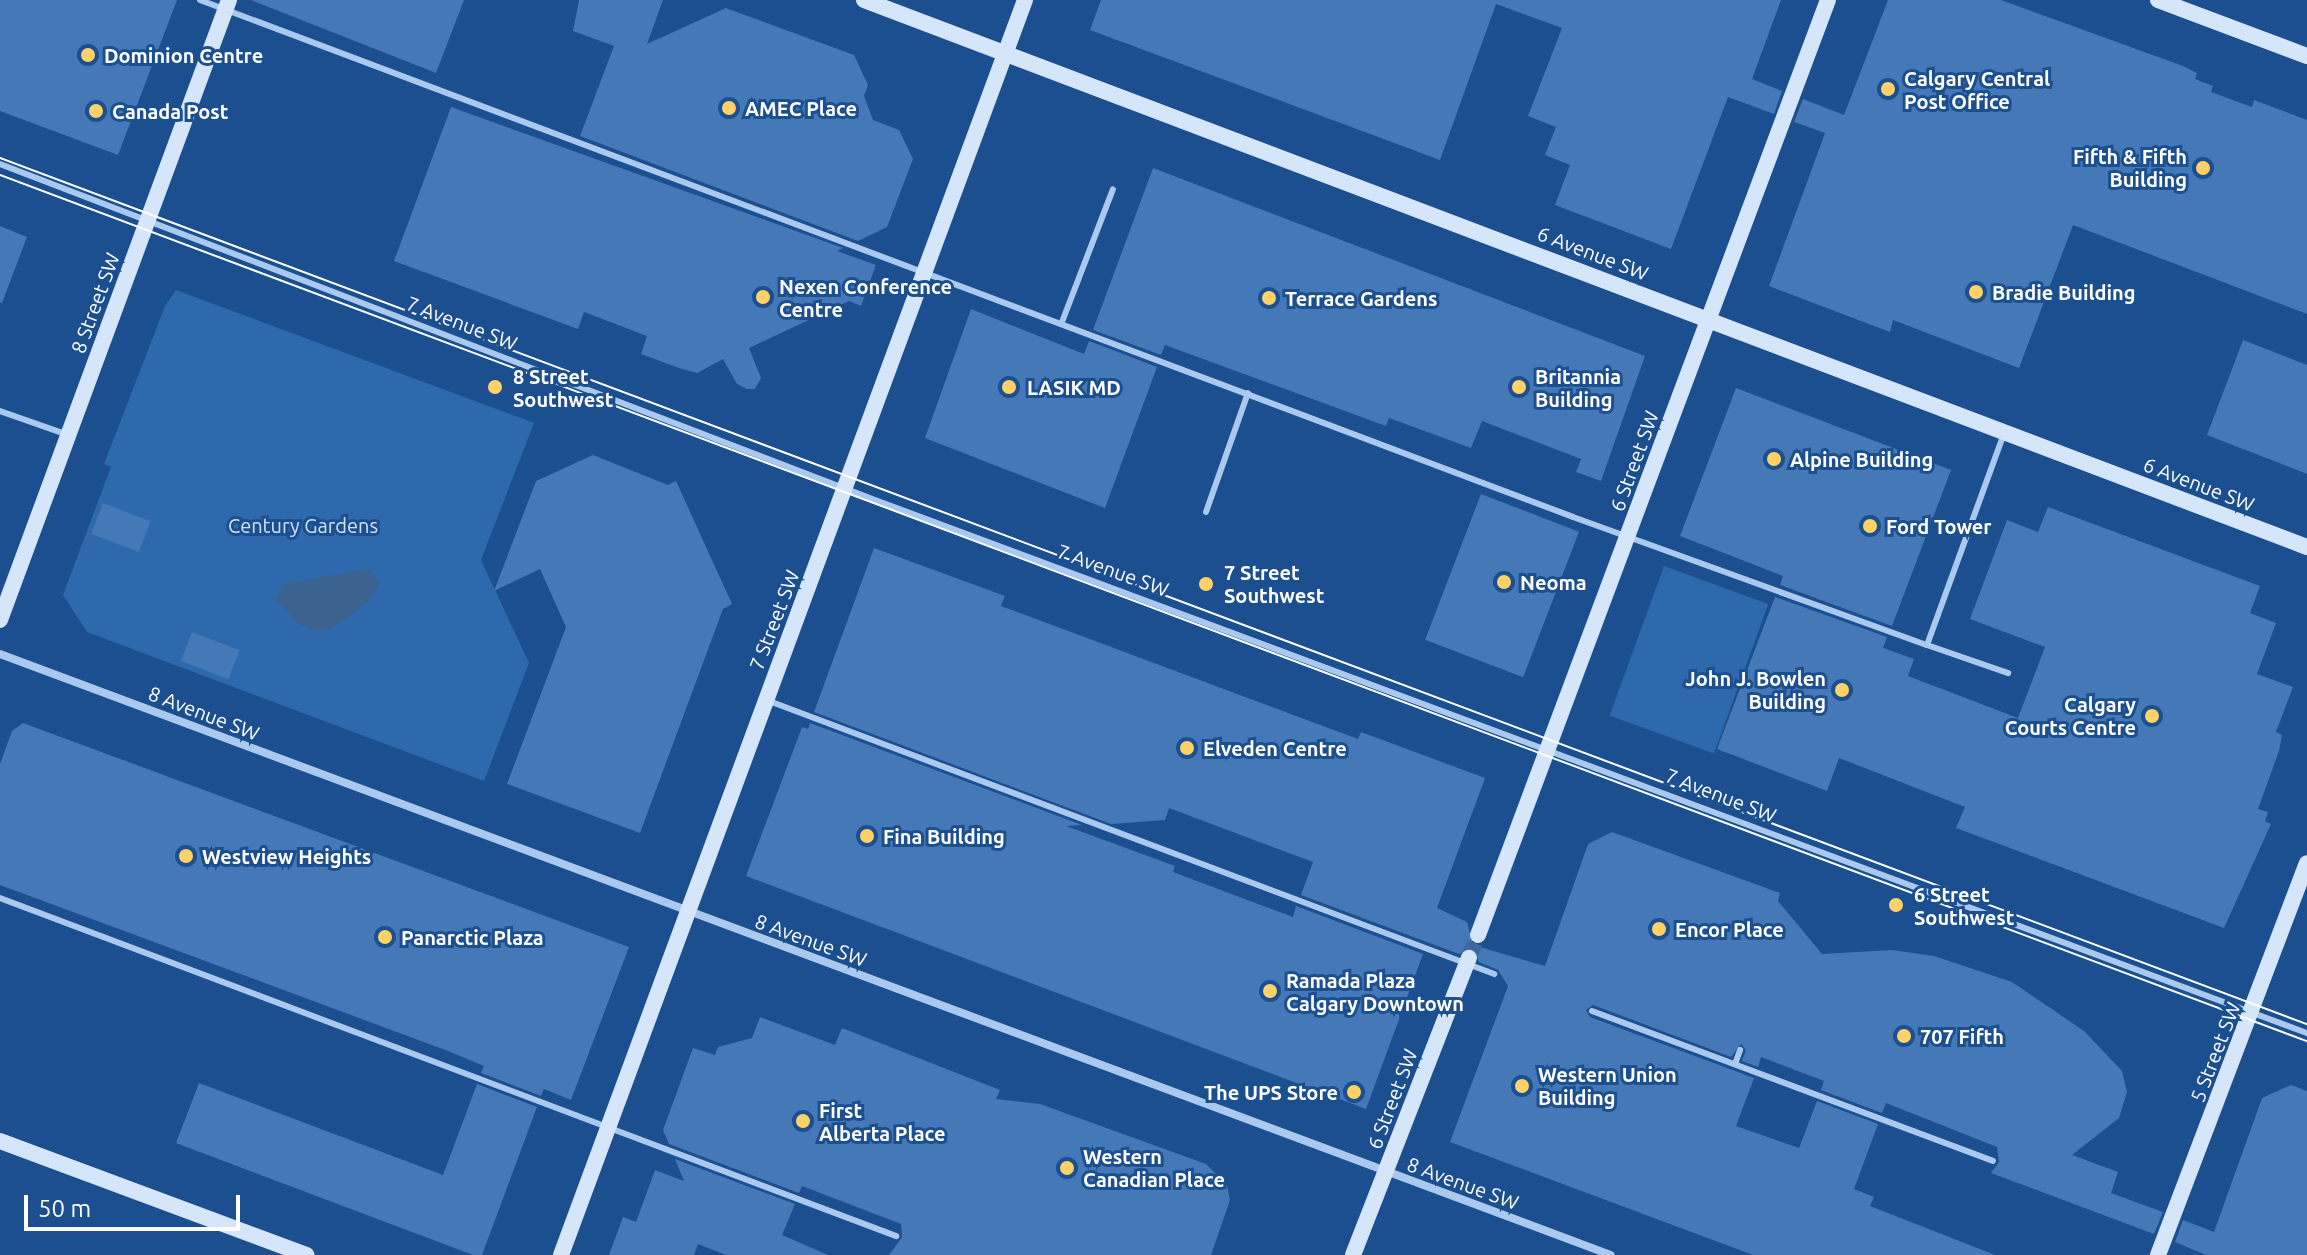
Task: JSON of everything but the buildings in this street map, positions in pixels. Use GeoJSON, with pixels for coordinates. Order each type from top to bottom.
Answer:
{"type":"FeatureCollection","features":[{"type":"Feature","properties":{"kind":"main road","name":"6 Avenue SW"},"geometry":{"type":"LineString","coordinates":[[864,0],[1708,317],[2307,547]]}},
{"type":"Feature","properties":{"kind":"main road","name":"7 Street SW"},"geometry":{"type":"LineString","coordinates":[[561,1255],[1025,0]]}},
{"type":"Feature","properties":{"kind":"main road","name":"6 Street SW"},"geometry":{"type":"LineString","coordinates":[[1478,935],[1551,748],[1708,317],[1828,0]]}},
{"type":"Feature","properties":{"kind":"main road"},"geometry":{"type":"LineString","coordinates":[[2158,0],[2307,56]]}},
{"type":"Feature","properties":{"kind":"main road","name":"8 Street SW"},"geometry":{"type":"LineString","coordinates":[[0,620],[227,5]]}},
{"type":"Feature","properties":{"kind":"main road","name":"5 Street SW"},"geometry":{"type":"LineString","coordinates":[[2158,1255],[2307,863]]}},
{"type":"Feature","properties":{"kind":"main road","name":"6 Street SW"},"geometry":{"type":"LineString","coordinates":[[1353,1255],[1468,961]]}},
{"type":"Feature","properties":{"kind":"main road"},"geometry":{"type":"LineString","coordinates":[[0,1141],[307,1255]]}},
{"type":"Feature","properties":{"kind":"street","name":"8 Avenue SW"},"geometry":{"type":"LineString","coordinates":[[0,654],[1611,1255]]}},
{"type":"Feature","properties":{"kind":"lane"},"geometry":{"type":"LineString","coordinates":[[200,0],[227,5],[1628,536],[2008,673]]}},
{"type":"Feature","properties":{"kind":"lane","name":"7 Avenue SW"},"geometry":{"type":"LineString","coordinates":[[0,164],[845,488],[1551,748],[2307,1033]]}},
{"type":"Feature","properties":{"kind":"lane"},"geometry":{"type":"LineString","coordinates":[[1062,322],[1113,189]]}},
{"type":"Feature","properties":{"kind":"lane"},"geometry":{"type":"LineString","coordinates":[[1206,512],[1248,393]]}},
{"type":"Feature","properties":{"kind":"lane"},"geometry":{"type":"LineString","coordinates":[[0,411],[68,435]]}},
{"type":"Feature","properties":{"kind":"lane"},"geometry":{"type":"LineString","coordinates":[[1927,645],[2005,431]]}},
{"type":"Feature","properties":{"kind":"lane"},"geometry":{"type":"LineString","coordinates":[[765,699],[1468,961],[1494,974]]}},
{"type":"Feature","properties":{"kind":"lane"},"geometry":{"type":"LineString","coordinates":[[0,898],[896,1236]]}},
{"type":"Feature","properties":{"kind":"lane"},"geometry":{"type":"LineString","coordinates":[[1592,1011],[1993,1161]]}},
{"type":"Feature","properties":{"kind":"lane"},"geometry":{"type":"LineString","coordinates":[[1735,1064],[1740,1050]]}},
{"type":"Feature","properties":{"kind":"green space","name":"Century Gardens"},"geometry":{"type":"Polygon","coordinates":[[[176,290],[534,423],[481,560],[529,663],[484,781],[87,632],[63,595],[111,467],[104,464],[165,306],[176,290]]]}},
{"type":"Feature","properties":{"kind":"green space"},"geometry":{"type":"Polygon","coordinates":[[[1664,566],[1768,604],[1714,753],[1610,715],[1664,566]]]}},
{"type":"Feature","properties":{"kind":"shaded area"},"geometry":{"type":"Polygon","coordinates":[[[369,569],[380,583],[370,600],[332,629],[316,631],[299,624],[276,600],[282,584],[369,569]]]}},
{"type":"Feature","properties":{"kind":"tunnel"},"geometry":{"type":"LineString","coordinates":[[1469,958],[1478,935]]}},
{"type":"Feature","properties":{"kind":"tram line"},"geometry":{"type":"LineString","coordinates":[[0,158],[2307,1024]]}},
{"type":"Feature","properties":{"kind":"tram line"},"geometry":{"type":"LineString","coordinates":[[0,175],[2307,1041]]}},
{"type":"Feature","properties":{"kind":"place","name":"Dominion Centre"},"geometry":{"type":"Point","coordinates":[88,55]}},
{"type":"Feature","properties":{"kind":"place","name":"Calgary Central Post Office"},"geometry":{"type":"Point","coordinates":[1888,89]}},
{"type":"Feature","properties":{"kind":"place","name":"AMEC Place"},"geometry":{"type":"Point","coordinates":[729,108]}},
{"type":"Feature","properties":{"kind":"place","name":"Canada Post"},"geometry":{"type":"Point","coordinates":[96,111]}},
{"type":"Feature","properties":{"kind":"place","name":"Fifth & Fifth Building"},"geometry":{"type":"Point","coordinates":[2203,168]}},
{"type":"Feature","properties":{"kind":"place","name":"Bradie Building"},"geometry":{"type":"Point","coordinates":[1976,292]}},
{"type":"Feature","properties":{"kind":"place","name":"Nexen Conference Centre"},"geometry":{"type":"Point","coordinates":[763,297]}},
{"type":"Feature","properties":{"kind":"place","name":"Terrace Gardens"},"geometry":{"type":"Point","coordinates":[1269,298]}},
{"type":"Feature","properties":{"kind":"place","name":"8 Street Southwest"},"geometry":{"type":"Point","coordinates":[495,387]}},
{"type":"Feature","properties":{"kind":"place","name":"LASIK MD"},"geometry":{"type":"Point","coordinates":[1009,387]}},
{"type":"Feature","properties":{"kind":"place","name":"Britannia Building"},"geometry":{"type":"Point","coordinates":[1519,387]}},
{"type":"Feature","properties":{"kind":"place","name":"Alpine Building"},"geometry":{"type":"Point","coordinates":[1774,459]}},
{"type":"Feature","properties":{"kind":"place","name":"Ford Tower"},"geometry":{"type":"Point","coordinates":[1870,526]}},
{"type":"Feature","properties":{"kind":"place","name":"Neoma"},"geometry":{"type":"Point","coordinates":[1504,582]}},
{"type":"Feature","properties":{"kind":"place","name":"7 Street Southwest"},"geometry":{"type":"Point","coordinates":[1206,584]}},
{"type":"Feature","properties":{"kind":"place","name":"John J. Bowlen Building"},"geometry":{"type":"Point","coordinates":[1842,690]}},
{"type":"Feature","properties":{"kind":"place","name":"Calgary Courts Centre"},"geometry":{"type":"Point","coordinates":[2152,716]}},
{"type":"Feature","properties":{"kind":"place","name":"Elveden Centre"},"geometry":{"type":"Point","coordinates":[1187,748]}},
{"type":"Feature","properties":{"kind":"place","name":"Fina Building"},"geometry":{"type":"Point","coordinates":[867,836]}},
{"type":"Feature","properties":{"kind":"place","name":"Westview Heights"},"geometry":{"type":"Point","coordinates":[186,856]}},
{"type":"Feature","properties":{"kind":"place","name":"6 Street Southwest"},"geometry":{"type":"Point","coordinates":[1896,905]}},
{"type":"Feature","properties":{"kind":"place","name":"Encor Place"},"geometry":{"type":"Point","coordinates":[1659,929]}},
{"type":"Feature","properties":{"kind":"place","name":"Panarctic Plaza"},"geometry":{"type":"Point","coordinates":[385,937]}},
{"type":"Feature","properties":{"kind":"place","name":"Ramada Plaza Calgary Downtown"},"geometry":{"type":"Point","coordinates":[1270,991]}},
{"type":"Feature","properties":{"kind":"place","name":"707 Fifth"},"geometry":{"type":"Point","coordinates":[1904,1036]}},
{"type":"Feature","properties":{"kind":"place","name":"Western Union Building"},"geometry":{"type":"Point","coordinates":[1522,1086]}},
{"type":"Feature","properties":{"kind":"place","name":"The UPS Store"},"geometry":{"type":"Point","coordinates":[1354,1092]}},
{"type":"Feature","properties":{"kind":"place","name":"First Alberta Place"},"geometry":{"type":"Point","coordinates":[803,1121]}},
{"type":"Feature","properties":{"kind":"place","name":"Western Canadian Place"},"geometry":{"type":"Point","coordinates":[1067,1168]}}]}
